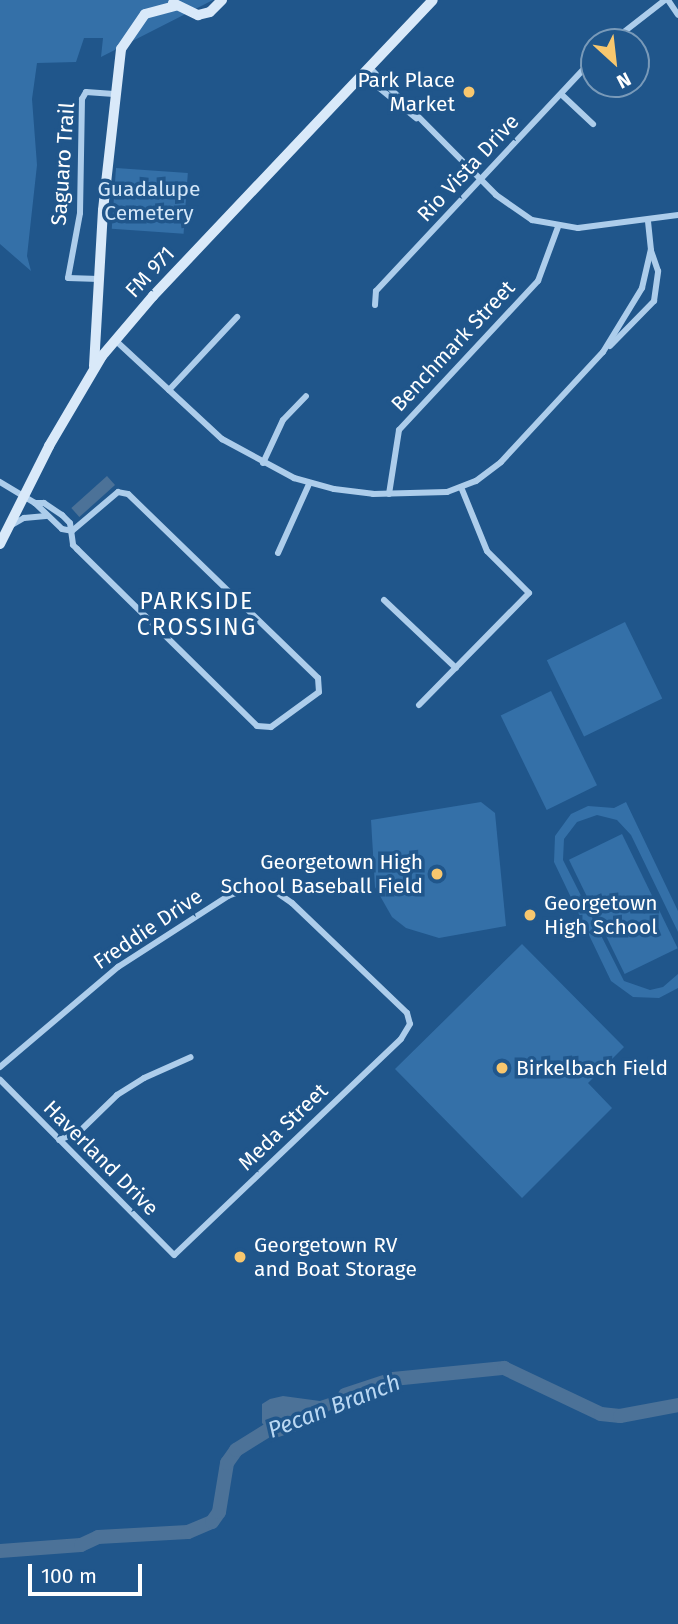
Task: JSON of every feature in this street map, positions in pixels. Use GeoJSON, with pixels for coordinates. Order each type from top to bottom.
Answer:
{"type":"FeatureCollection","features":[{"type":"Feature","properties":{"kind":"main road"},"geometry":{"type":"LineString","coordinates":[[94,366],[114,94],[121,49],[130,30],[154,10],[161,0]]}},
{"type":"Feature","properties":{"kind":"main road"},"geometry":{"type":"LineString","coordinates":[[154,10],[173,3],[198,15],[210,12],[222,0]]}},
{"type":"Feature","properties":{"kind":"main road","name":"FM 971"},"geometry":{"type":"LineString","coordinates":[[0,544],[94,366],[115,340],[433,0]]}},
{"type":"Feature","properties":{"kind":"street"},"geometry":{"type":"LineString","coordinates":[[629,28],[666,0],[678,15]]}},
{"type":"Feature","properties":{"kind":"street"},"geometry":{"type":"LineString","coordinates":[[366,71],[481,180],[522,214],[558,227],[678,215]]}},
{"type":"Feature","properties":{"kind":"street","name":"Rio Vista Drive"},"geometry":{"type":"LineString","coordinates":[[375,305],[376,291],[580,73]]}},
{"type":"Feature","properties":{"kind":"street","name":"Saguaro Trail"},"geometry":{"type":"LineString","coordinates":[[99,279],[68,278],[81,203],[82,99],[86,92],[114,94]]}},
{"type":"Feature","properties":{"kind":"street"},"geometry":{"type":"LineString","coordinates":[[561,93],[593,124]]}},
{"type":"Feature","properties":{"kind":"street"},"geometry":{"type":"LineString","coordinates":[[115,340],[222,439],[263,463],[309,484],[425,496],[461,487],[501,462],[603,352],[636,325],[654,301],[658,271],[651,250],[648,220]]}},
{"type":"Feature","properties":{"kind":"street","name":"Benchmark Street"},"geometry":{"type":"LineString","coordinates":[[389,494],[399,430],[538,281],[558,227]]}},
{"type":"Feature","properties":{"kind":"street"},"geometry":{"type":"LineString","coordinates":[[603,352],[635,305],[651,250]]}},
{"type":"Feature","properties":{"kind":"street"},"geometry":{"type":"LineString","coordinates":[[169,390],[237,317]]}},
{"type":"Feature","properties":{"kind":"street"},"geometry":{"type":"LineString","coordinates":[[263,463],[283,420],[306,396]]}},
{"type":"Feature","properties":{"kind":"street"},"geometry":{"type":"LineString","coordinates":[[0,482],[35,503],[46,516],[72,531]]}},
{"type":"Feature","properties":{"kind":"street"},"geometry":{"type":"LineString","coordinates":[[278,553],[309,484]]}},
{"type":"Feature","properties":{"kind":"street"},"geometry":{"type":"LineString","coordinates":[[419,705],[529,593],[487,551],[461,487]]}},
{"type":"Feature","properties":{"kind":"street"},"geometry":{"type":"LineString","coordinates":[[35,503],[54,508],[72,531],[77,549],[257,726],[271,727],[319,692],[318,678],[126,492],[115,495],[72,531]]}},
{"type":"Feature","properties":{"kind":"street"},"geometry":{"type":"LineString","coordinates":[[9,527],[24,518],[46,516]]}},
{"type":"Feature","properties":{"kind":"street"},"geometry":{"type":"LineString","coordinates":[[384,600],[456,668]]}},
{"type":"Feature","properties":{"kind":"street","name":"Freddie Drive"},"geometry":{"type":"LineString","coordinates":[[0,1067],[118,967],[228,896],[252,887],[269,887],[292,903],[407,1013],[410,1024]]}},
{"type":"Feature","properties":{"kind":"street","name":"Meda Street"},"geometry":{"type":"LineString","coordinates":[[179,1254],[401,1039],[410,1024]]}},
{"type":"Feature","properties":{"kind":"street"},"geometry":{"type":"LineString","coordinates":[[59,1140],[79,1132],[117,1095],[144,1078],[191,1057]]}},
{"type":"Feature","properties":{"kind":"street","name":"Haverland Drive"},"geometry":{"type":"LineString","coordinates":[[0,1080],[167,1252],[179,1254]]}},
{"type":"Feature","properties":{"kind":"green space"},"geometry":{"type":"Polygon","coordinates":[[[0,0],[213,0],[101,57],[103,38],[84,38],[76,62],[37,63],[32,99],[37,165],[27,256],[31,271],[0,244],[0,0]]]}},
{"type":"Feature","properties":{"kind":"green space","name":"Guadalupe Cemetery"},"geometry":{"type":"Polygon","coordinates":[[[116,168],[188,173],[184,234],[112,229],[116,168]]]}},
{"type":"Feature","properties":{"kind":"green space"},"geometry":{"type":"Polygon","coordinates":[[[625,622],[662,698],[584,737],[547,660],[625,622]]]}},
{"type":"Feature","properties":{"kind":"green space"},"geometry":{"type":"Polygon","coordinates":[[[551,691],[597,785],[547,810],[501,716],[551,691]]]}},
{"type":"Feature","properties":{"kind":"green space","name":"Georgetown High School Baseball Field"},"geometry":{"type":"Polygon","coordinates":[[[481,802],[495,813],[506,926],[439,938],[406,928],[392,917],[375,887],[371,820],[481,802]]]}},
{"type":"Feature","properties":{"kind":"green space"},"geometry":{"type":"Polygon","coordinates":[[[626,802],[678,911],[678,932],[631,835],[617,820],[597,815],[577,822],[564,839],[563,860],[624,981],[650,990],[663,987],[678,974],[678,988],[659,998],[633,997],[611,981],[554,862],[555,836],[571,814],[588,806],[614,808],[626,802]]]}},
{"type":"Feature","properties":{"kind":"green space"},"geometry":{"type":"Polygon","coordinates":[[[622,834],[678,948],[625,974],[569,860],[622,834]]]}},
{"type":"Feature","properties":{"kind":"green space"},"geometry":{"type":"Polygon","coordinates":[[[522,944],[624,1047],[588,1083],[612,1108],[522,1198],[395,1069],[522,944]]]}},
{"type":"Feature","properties":{"kind":"water"},"geometry":{"type":"Polygon","coordinates":[[[107,476],[115,485],[79,517],[71,508],[107,476]]]}},
{"type":"Feature","properties":{"kind":"water"},"geometry":{"type":"Polygon","coordinates":[[[368,1385],[302,1429],[276,1438],[262,1423],[262,1404],[270,1399],[283,1396],[320,1401],[368,1385]]]}},
{"type":"Feature","properties":{"kind":"waterway","name":"Pecan Branch"},"geometry":{"type":"LineString","coordinates":[[345,1395],[393,1379],[504,1368],[601,1414],[620,1416],[678,1405]]}},
{"type":"Feature","properties":{"kind":"waterway","name":"Pecan Branch"},"geometry":{"type":"LineString","coordinates":[[0,1551],[81,1545],[98,1537],[188,1532],[212,1522],[219,1512],[227,1463],[236,1450],[281,1422]]}},
{"type":"Feature","properties":{"kind":"place","name":"Park Place Market"},"geometry":{"type":"Point","coordinates":[469,92]}},
{"type":"Feature","properties":{"kind":"place","name":"Georgetown High School Baseball Field"},"geometry":{"type":"Point","coordinates":[437,874]}},
{"type":"Feature","properties":{"kind":"place","name":"Georgetown High School"},"geometry":{"type":"Point","coordinates":[530,915]}},
{"type":"Feature","properties":{"kind":"place","name":"Birkelbach Field"},"geometry":{"type":"Point","coordinates":[502,1068]}},
{"type":"Feature","properties":{"kind":"place","name":"Georgetown RV and Boat Storage"},"geometry":{"type":"Point","coordinates":[240,1257]}},
{"type":"Feature","properties":{"kind":"district","name":"PARKSIDE CROSSING"},"geometry":{"type":"Point","coordinates":[197,614]}}]}
